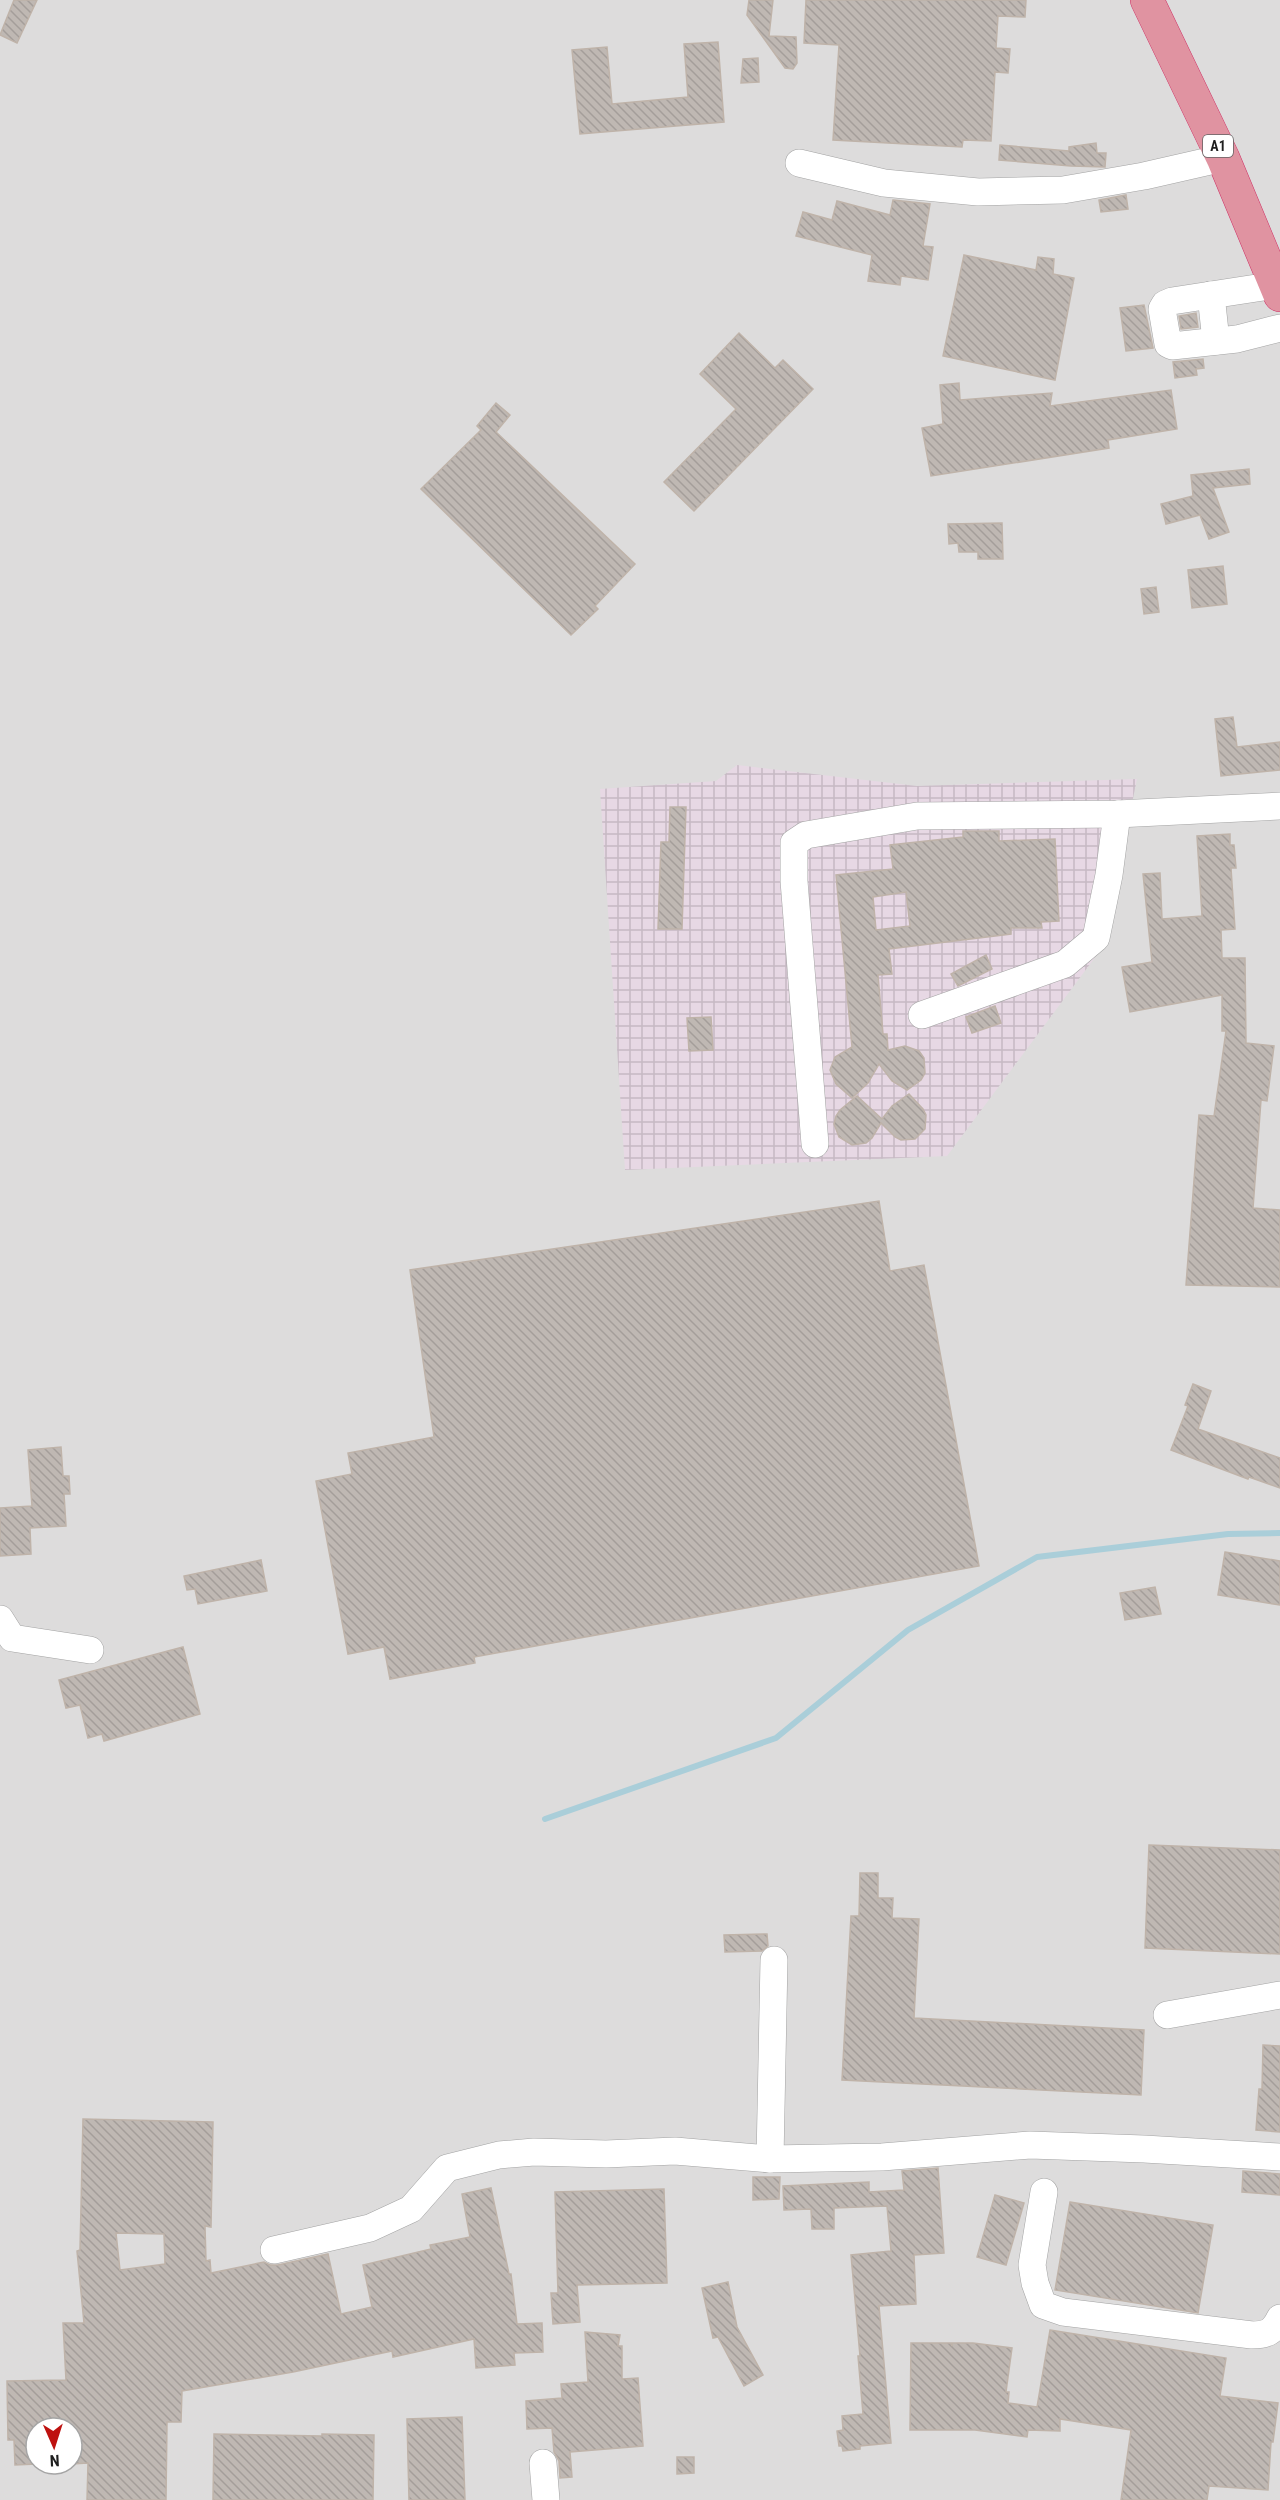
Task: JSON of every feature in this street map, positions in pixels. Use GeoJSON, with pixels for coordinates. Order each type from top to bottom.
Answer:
{"type":"FeatureCollection","features":[{"type":"Feature","properties":{"kind":"highway","name":"A1"},"geometry":{"type":"LineString","coordinates":[[1147,0],[1223,158],[1278,290]]}},
{"type":"Feature","properties":{"kind":"street"},"geometry":{"type":"LineString","coordinates":[[799,163],[884,183],[978,192],[1063,190],[1144,176],[1223,158]]}},
{"type":"Feature","properties":{"kind":"street"},"geometry":{"type":"LineString","coordinates":[[1278,290],[1211,295],[1172,301],[1165,304],[1162,309],[1169,345],[1216,341],[1280,328]]}},
{"type":"Feature","properties":{"kind":"street"},"geometry":{"type":"LineString","coordinates":[[1211,295],[1216,341]]}},
{"type":"Feature","properties":{"kind":"street"},"geometry":{"type":"LineString","coordinates":[[815,1144],[795,892],[794,843],[806,834],[917,816],[1117,814],[1280,806]]}},
{"type":"Feature","properties":{"kind":"street"},"geometry":{"type":"LineString","coordinates":[[922,1015],[1065,964],[1096,938],[1109,875],[1117,814]]}},
{"type":"Feature","properties":{"kind":"street"},"geometry":{"type":"LineString","coordinates":[[0,1619],[12,1638],[90,1650]]}},
{"type":"Feature","properties":{"kind":"street"},"geometry":{"type":"LineString","coordinates":[[770,2159],[774,1960]]}},
{"type":"Feature","properties":{"kind":"street"},"geometry":{"type":"LineString","coordinates":[[1167,2015],[1280,1995]]}},
{"type":"Feature","properties":{"kind":"street"},"geometry":{"type":"LineString","coordinates":[[274,2250],[370,2229],[411,2209],[447,2168],[499,2155],[534,2152],[606,2154],[675,2151],[770,2159],[882,2157],[1030,2145],[1280,2157]]}},
{"type":"Feature","properties":{"kind":"street"},"geometry":{"type":"LineString","coordinates":[[1044,2192],[1032,2265],[1035,2283],[1043,2305],[1064,2312],[1252,2335],[1264,2335],[1274,2330],[1280,2318]]}},
{"type":"Feature","properties":{"kind":"street"},"geometry":{"type":"LineString","coordinates":[[543,2463],[546,2500]]}},
{"type":"Feature","properties":{"kind":"shaded area"},"geometry":{"type":"Polygon","coordinates":[[[0,0],[1280,0],[1280,2500],[0,2500],[0,0]]]}},
{"type":"Feature","properties":{"kind":"shaded area"},"geometry":{"type":"Polygon","coordinates":[[[737,765],[917,786],[1137,779],[1102,948],[947,1156],[625,1170],[600,789],[716,781],[737,765]]]}},
{"type":"Feature","properties":{"kind":"building"},"geometry":{"type":"Polygon","coordinates":[[[14,0],[37,0],[17,43],[0,35],[14,0]]]}},
{"type":"Feature","properties":{"kind":"building"},"geometry":{"type":"Polygon","coordinates":[[[749,0],[773,0],[769,36],[796,37],[797,63],[793,69],[785,68],[747,15],[749,0]]]}},
{"type":"Feature","properties":{"kind":"building"},"geometry":{"type":"Polygon","coordinates":[[[806,0],[1026,0],[1025,17],[998,16],[996,48],[1010,49],[1008,73],[995,72],[991,141],[963,140],[962,147],[833,140],[839,45],[804,43],[806,0]]]}},
{"type":"Feature","properties":{"kind":"building"},"geometry":{"type":"Polygon","coordinates":[[[718,42],[724,122],[580,134],[572,50],[607,47],[612,104],[688,97],[684,44],[718,42]]]}},
{"type":"Feature","properties":{"kind":"building"},"geometry":{"type":"Polygon","coordinates":[[[758,58],[759,82],[741,83],[743,59],[758,58]]]}},
{"type":"Feature","properties":{"kind":"building"},"geometry":{"type":"Polygon","coordinates":[[[1096,143],[1097,153],[1106,153],[1105,167],[999,160],[1000,145],[1069,151],[1069,147],[1096,143]]]}},
{"type":"Feature","properties":{"kind":"building"},"geometry":{"type":"Polygon","coordinates":[[[1126,195],[1128,209],[1101,212],[1099,200],[1126,195]]]}},
{"type":"Feature","properties":{"kind":"building"},"geometry":{"type":"Polygon","coordinates":[[[893,200],[930,204],[923,246],[933,247],[928,280],[901,276],[900,285],[868,281],[872,255],[796,236],[803,212],[832,220],[837,201],[890,215],[893,200]]]}},
{"type":"Feature","properties":{"kind":"building"},"geometry":{"type":"Polygon","coordinates":[[[964,255],[1036,270],[1038,257],[1054,259],[1053,274],[1074,278],[1055,380],[943,356],[964,255]]]}},
{"type":"Feature","properties":{"kind":"building"},"geometry":{"type":"Polygon","coordinates":[[[1144,305],[1153,348],[1126,351],[1120,308],[1144,305]]]}},
{"type":"Feature","properties":{"kind":"building"},"geometry":{"type":"Polygon","coordinates":[[[1196,313],[1198,327],[1181,329],[1179,316],[1196,313]]]}},
{"type":"Feature","properties":{"kind":"building"},"geometry":{"type":"Polygon","coordinates":[[[739,333],[775,368],[783,360],[813,389],[694,511],[664,482],[736,409],[700,374],[739,333]]]}},
{"type":"Feature","properties":{"kind":"building"},"geometry":{"type":"Polygon","coordinates":[[[1203,359],[1204,368],[1196,369],[1197,375],[1175,378],[1173,362],[1203,359]]]}},
{"type":"Feature","properties":{"kind":"building"},"geometry":{"type":"Polygon","coordinates":[[[959,383],[960,400],[1052,393],[1050,406],[1171,390],[1177,429],[1108,440],[1109,448],[931,476],[922,428],[943,424],[940,385],[959,383]]]}},
{"type":"Feature","properties":{"kind":"building"},"geometry":{"type":"Polygon","coordinates":[[[496,403],[510,415],[496,432],[635,564],[595,606],[598,609],[571,635],[421,489],[481,430],[477,426],[496,403]]]}},
{"type":"Feature","properties":{"kind":"building"},"geometry":{"type":"Polygon","coordinates":[[[1249,469],[1250,484],[1213,488],[1229,532],[1209,539],[1200,515],[1166,524],[1161,504],[1193,496],[1191,475],[1249,469]]]}},
{"type":"Feature","properties":{"kind":"building"},"geometry":{"type":"Polygon","coordinates":[[[1002,523],[1003,559],[978,559],[978,552],[959,552],[958,543],[949,544],[948,524],[1002,523]]]}},
{"type":"Feature","properties":{"kind":"building"},"geometry":{"type":"Polygon","coordinates":[[[1223,566],[1227,604],[1192,608],[1188,570],[1223,566]]]}},
{"type":"Feature","properties":{"kind":"building"},"geometry":{"type":"Polygon","coordinates":[[[1156,587],[1159,612],[1144,614],[1141,589],[1156,587]]]}},
{"type":"Feature","properties":{"kind":"building"},"geometry":{"type":"Polygon","coordinates":[[[1233,717],[1237,747],[1280,742],[1280,770],[1221,776],[1215,719],[1233,717]]]}},
{"type":"Feature","properties":{"kind":"building"},"geometry":{"type":"Polygon","coordinates":[[[670,807],[686,807],[682,929],[658,929],[661,842],[669,842],[670,807]]]}},
{"type":"Feature","properties":{"kind":"building"},"geometry":{"type":"Polygon","coordinates":[[[963,831],[999,831],[999,841],[1055,839],[1059,921],[1041,922],[1042,928],[1011,928],[1011,934],[889,949],[892,974],[878,975],[883,1034],[887,1034],[888,1050],[905,1046],[919,1051],[924,1058],[925,1073],[921,1080],[907,1090],[892,1081],[879,1064],[868,1083],[852,1098],[836,1084],[830,1070],[835,1057],[852,1047],[836,875],[893,869],[890,845],[963,837],[963,831]],[[906,892],[873,897],[876,930],[910,926],[906,892]]]}},
{"type":"Feature","properties":{"kind":"building"},"geometry":{"type":"Polygon","coordinates":[[[1230,834],[1230,845],[1234,845],[1236,868],[1231,868],[1235,929],[1221,930],[1222,958],[1245,958],[1246,1043],[1274,1046],[1267,1101],[1261,1100],[1253,1208],[1280,1210],[1280,1287],[1186,1285],[1199,1115],[1214,1116],[1226,1031],[1222,1031],[1222,995],[1130,1012],[1122,967],[1152,962],[1143,874],[1160,873],[1162,919],[1202,916],[1197,836],[1230,834]]]}},
{"type":"Feature","properties":{"kind":"building"},"geometry":{"type":"Polygon","coordinates":[[[986,955],[992,969],[958,986],[951,974],[986,955]]]}},
{"type":"Feature","properties":{"kind":"building"},"geometry":{"type":"Polygon","coordinates":[[[995,1006],[1001,1023],[972,1033],[966,1017],[995,1006]]]}},
{"type":"Feature","properties":{"kind":"building"},"geometry":{"type":"Polygon","coordinates":[[[711,1017],[713,1050],[689,1051],[687,1018],[711,1017]]]}},
{"type":"Feature","properties":{"kind":"building"},"geometry":{"type":"Polygon","coordinates":[[[909,1094],[926,1115],[925,1129],[915,1139],[901,1140],[881,1123],[866,1143],[852,1145],[839,1137],[834,1124],[836,1116],[857,1096],[882,1119],[892,1106],[909,1094]]]}},
{"type":"Feature","properties":{"kind":"building"},"geometry":{"type":"Polygon","coordinates":[[[879,1201],[890,1271],[924,1265],[979,1566],[474,1657],[475,1663],[390,1679],[384,1647],[348,1654],[316,1481],[352,1474],[348,1453],[434,1437],[410,1270],[879,1201]]]}},
{"type":"Feature","properties":{"kind":"building"},"geometry":{"type":"Polygon","coordinates":[[[1193,1384],[1211,1391],[1198,1429],[1280,1458],[1280,1488],[1249,1477],[1248,1479],[1171,1450],[1188,1406],[1185,1405],[1193,1384]]]}},
{"type":"Feature","properties":{"kind":"building"},"geometry":{"type":"Polygon","coordinates":[[[61,1447],[63,1476],[69,1476],[70,1494],[64,1494],[66,1526],[30,1528],[31,1554],[0,1556],[0,1508],[32,1506],[28,1450],[61,1447]]]}},
{"type":"Feature","properties":{"kind":"building"},"geometry":{"type":"Polygon","coordinates":[[[1225,1552],[1280,1561],[1280,1605],[1218,1595],[1225,1552]]]}},
{"type":"Feature","properties":{"kind":"building"},"geometry":{"type":"Polygon","coordinates":[[[261,1560],[267,1591],[198,1604],[195,1589],[187,1590],[184,1576],[261,1560]]]}},
{"type":"Feature","properties":{"kind":"building"},"geometry":{"type":"Polygon","coordinates":[[[1155,1587],[1161,1614],[1125,1620],[1120,1593],[1155,1587]]]}},
{"type":"Feature","properties":{"kind":"building"},"geometry":{"type":"Polygon","coordinates":[[[183,1647],[200,1714],[104,1741],[102,1734],[88,1738],[80,1705],[66,1708],[59,1680],[183,1647]]]}},
{"type":"Feature","properties":{"kind":"building"},"geometry":{"type":"Polygon","coordinates":[[[1149,1845],[1280,1850],[1280,1954],[1145,1948],[1149,1845]]]}},
{"type":"Feature","properties":{"kind":"building"},"geometry":{"type":"Polygon","coordinates":[[[860,1873],[878,1873],[878,1898],[893,1898],[892,1918],[919,1919],[914,2018],[1144,2030],[1141,2095],[842,2080],[851,1916],[859,1916],[860,1873]]]}},
{"type":"Feature","properties":{"kind":"building"},"geometry":{"type":"Polygon","coordinates":[[[767,1934],[768,1946],[762,1951],[725,1952],[724,1935],[767,1934]]]}},
{"type":"Feature","properties":{"kind":"building"},"geometry":{"type":"Polygon","coordinates":[[[1263,2045],[1280,2046],[1280,2132],[1256,2130],[1259,2089],[1262,2089],[1263,2045]]]}},
{"type":"Feature","properties":{"kind":"building"},"geometry":{"type":"Polygon","coordinates":[[[83,2119],[213,2122],[211,2227],[205,2226],[206,2261],[210,2260],[211,2273],[264,2262],[278,2265],[328,2254],[341,2314],[372,2307],[363,2265],[431,2249],[430,2245],[470,2237],[462,2194],[491,2188],[509,2274],[511,2274],[517,2324],[542,2323],[543,2352],[514,2353],[515,2365],[476,2368],[474,2339],[393,2357],[392,2351],[293,2372],[182,2391],[181,2422],[167,2422],[166,2500],[87,2500],[88,2463],[84,2463],[84,2416],[24,2416],[24,2465],[15,2465],[14,2440],[8,2440],[7,2381],[66,2380],[63,2323],[84,2323],[77,2251],[80,2250],[83,2119]],[[116,2233],[120,2270],[165,2264],[164,2234],[116,2233]]]}},
{"type":"Feature","properties":{"kind":"building"},"geometry":{"type":"Polygon","coordinates":[[[938,2168],[944,2253],[914,2255],[916,2304],[879,2306],[891,2443],[860,2446],[860,2449],[843,2451],[842,2446],[839,2446],[837,2431],[843,2430],[842,2416],[863,2414],[851,2255],[891,2251],[887,2206],[834,2208],[834,2229],[812,2229],[811,2209],[784,2210],[783,2186],[869,2182],[869,2192],[904,2190],[902,2171],[938,2168]]]}},
{"type":"Feature","properties":{"kind":"building"},"geometry":{"type":"Polygon","coordinates":[[[1243,2171],[1280,2174],[1280,2195],[1242,2192],[1243,2171]]]}},
{"type":"Feature","properties":{"kind":"building"},"geometry":{"type":"Polygon","coordinates":[[[753,2177],[780,2177],[779,2199],[753,2200],[753,2177]]]}},
{"type":"Feature","properties":{"kind":"building"},"geometry":{"type":"Polygon","coordinates":[[[664,2189],[667,2283],[577,2285],[580,2322],[553,2324],[551,2293],[558,2293],[555,2192],[664,2189]]]}},
{"type":"Feature","properties":{"kind":"building"},"geometry":{"type":"Polygon","coordinates":[[[995,2195],[1024,2203],[1006,2265],[977,2257],[995,2195]]]}},
{"type":"Feature","properties":{"kind":"building"},"geometry":{"type":"Polygon","coordinates":[[[1070,2202],[1213,2225],[1198,2313],[1055,2290],[1070,2202]]]}},
{"type":"Feature","properties":{"kind":"building"},"geometry":{"type":"Polygon","coordinates":[[[728,2282],[737,2327],[763,2375],[744,2386],[718,2337],[713,2338],[702,2288],[728,2282]]]}},
{"type":"Feature","properties":{"kind":"building"},"geometry":{"type":"Polygon","coordinates":[[[1050,2330],[1226,2358],[1220,2396],[1278,2403],[1273,2442],[1271,2442],[1268,2490],[1209,2486],[1207,2500],[1121,2500],[1131,2430],[1060,2419],[1060,2431],[1028,2430],[1027,2437],[975,2430],[910,2430],[911,2343],[951,2343],[952,2346],[952,2343],[973,2343],[1012,2348],[1006,2392],[1009,2392],[1008,2403],[1037,2407],[1050,2330]]]}},
{"type":"Feature","properties":{"kind":"building"},"geometry":{"type":"Polygon","coordinates":[[[585,2332],[620,2335],[618,2346],[622,2346],[622,2379],[638,2378],[643,2446],[570,2452],[572,2477],[560,2478],[559,2461],[554,2452],[552,2428],[527,2429],[526,2401],[562,2398],[561,2384],[588,2382],[585,2332]]]}},
{"type":"Feature","properties":{"kind":"building"},"geometry":{"type":"Polygon","coordinates":[[[462,2417],[465,2500],[409,2500],[407,2419],[462,2417]]]}},
{"type":"Feature","properties":{"kind":"building"},"geometry":{"type":"Polygon","coordinates":[[[214,2434],[374,2435],[373,2500],[213,2500],[214,2434]]]}},
{"type":"Feature","properties":{"kind":"building"},"geometry":{"type":"Polygon","coordinates":[[[677,2457],[694,2457],[694,2473],[677,2474],[677,2457]]]}},
{"type":"Feature","properties":{"kind":"waterway"},"geometry":{"type":"LineString","coordinates":[[545,1819],[776,1738],[908,1630],[1037,1557],[1228,1534],[1280,1533]]}}]}
